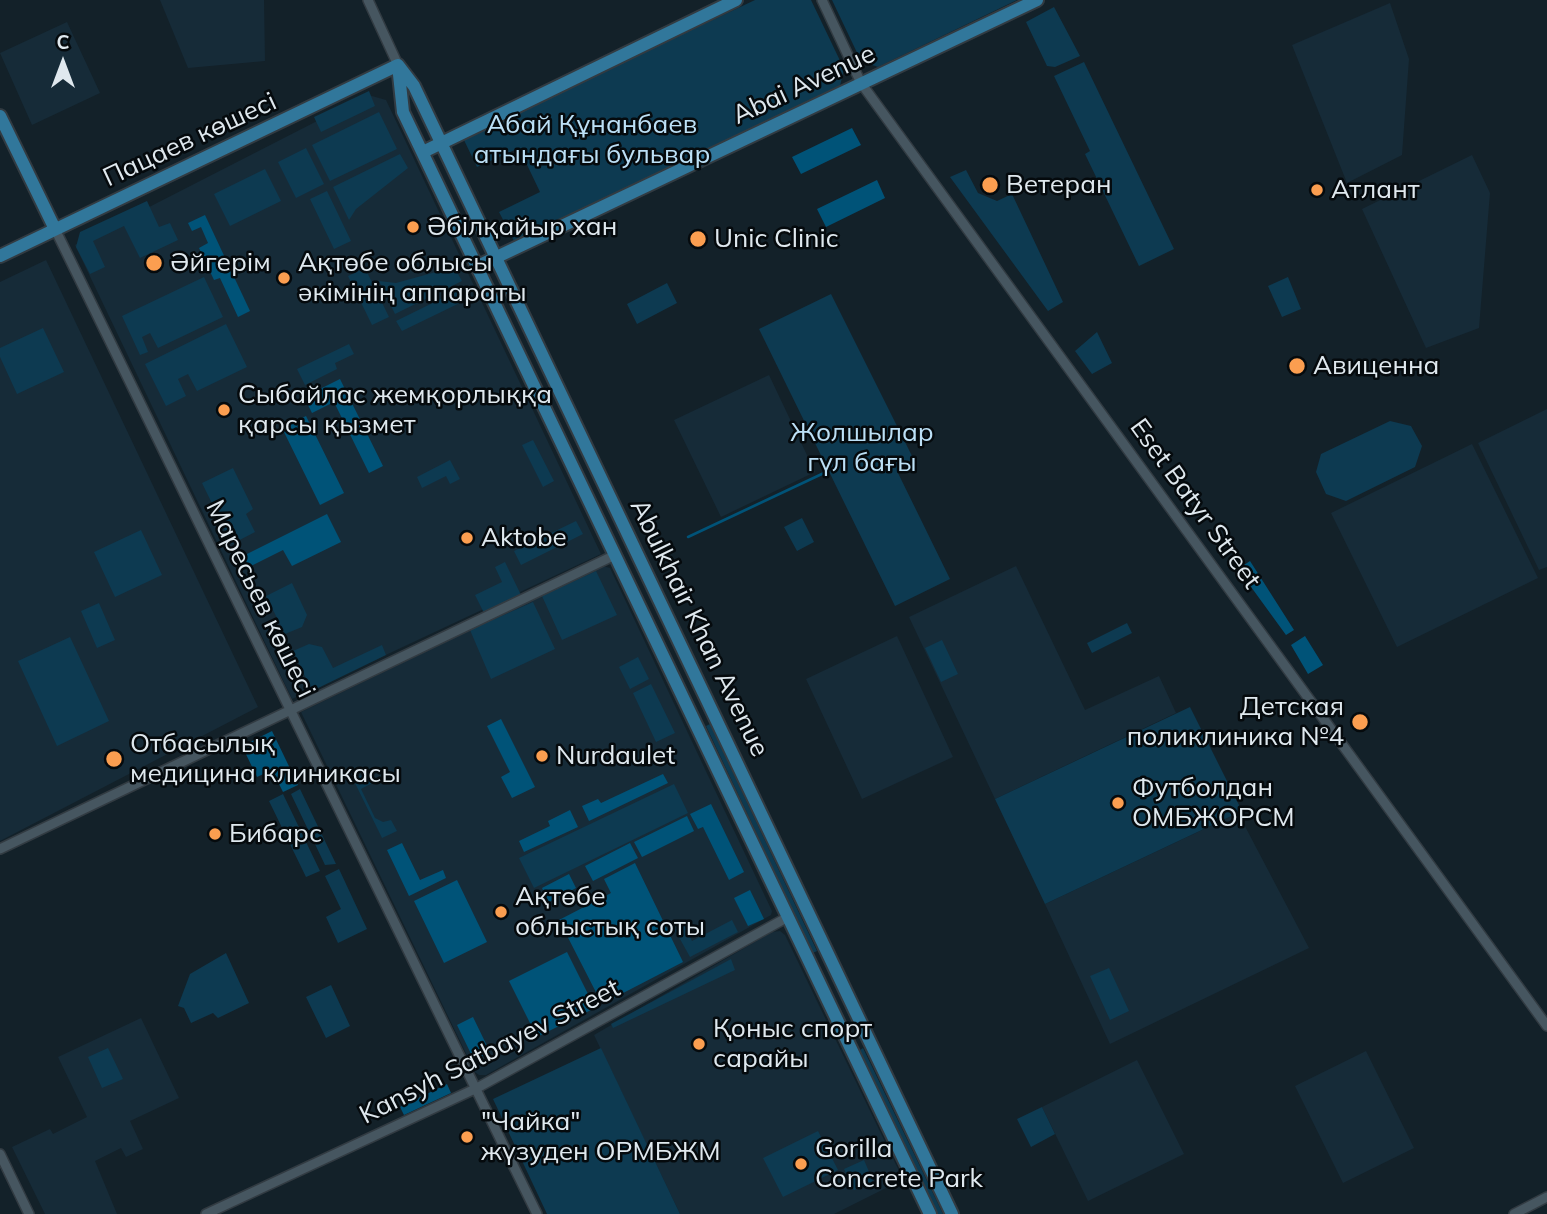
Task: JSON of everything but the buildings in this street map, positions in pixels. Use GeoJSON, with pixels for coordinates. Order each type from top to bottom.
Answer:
{"type":"FeatureCollection","features":[{"type":"Feature","properties":{"kind":"main road"},"geometry":{"type":"LineString","coordinates":[[423,152],[736,0]]}},
{"type":"Feature","properties":{"kind":"main road","name":"Abai Avenue"},"geometry":{"type":"LineString","coordinates":[[478,266],[1037,0]]}},
{"type":"Feature","properties":{"kind":"main road","name":"Abulkhair Khan Avenue"},"geometry":{"type":"LineString","coordinates":[[398,65],[414,86],[442,142],[952,1214]]}},
{"type":"Feature","properties":{"kind":"main road","name":"Abulkhair Khan Avenue"},"geometry":{"type":"LineString","coordinates":[[398,65],[403,111],[930,1214]]}},
{"type":"Feature","properties":{"kind":"main road","name":"Пацаев көшесі"},"geometry":{"type":"LineString","coordinates":[[0,256],[398,65]]}},
{"type":"Feature","properties":{"kind":"main road","name":"Маресьев көшесі"},"geometry":{"type":"LineString","coordinates":[[0,116],[55,229]]}},
{"type":"Feature","properties":{"kind":"main road"},"geometry":{"type":"LineString","coordinates":[[503,320],[522,310]]}},
{"type":"Feature","properties":{"kind":"main road"},"geometry":{"type":"LineString","coordinates":[[552,423],[571,414]]}},
{"type":"Feature","properties":{"kind":"main road"},"geometry":{"type":"LineString","coordinates":[[692,717],[711,708]]}},
{"type":"Feature","properties":{"kind":"main road"},"geometry":{"type":"LineString","coordinates":[[848,1040],[866,1031]]}},
{"type":"Feature","properties":{"kind":"street","name":"Abulkhair Khan Avenue"},"geometry":{"type":"LineString","coordinates":[[368,0],[398,65]]}},
{"type":"Feature","properties":{"kind":"street","name":"Eset Batyr Street"},"geometry":{"type":"LineString","coordinates":[[822,0],[862,83],[1547,1026]]}},
{"type":"Feature","properties":{"kind":"street","name":"Маресьев көшесі"},"geometry":{"type":"LineString","coordinates":[[55,229],[537,1214]]}},
{"type":"Feature","properties":{"kind":"street"},"geometry":{"type":"LineString","coordinates":[[0,849],[615,555]]}},
{"type":"Feature","properties":{"kind":"street","name":"Kansyh Satbayev Street"},"geometry":{"type":"LineString","coordinates":[[206,1214],[477,1088],[788,917]]}},
{"type":"Feature","properties":{"kind":"street"},"geometry":{"type":"LineString","coordinates":[[0,1154],[29,1214]]}},
{"type":"Feature","properties":{"kind":"street"},"geometry":{"type":"LineString","coordinates":[[1514,1214],[1547,1197]]}},
{"type":"Feature","properties":{"kind":"shaded area"},"geometry":{"type":"Polygon","coordinates":[[[160,0],[264,0],[265,61],[188,68],[160,0]]]}},
{"type":"Feature","properties":{"kind":"shaded area"},"geometry":{"type":"Polygon","coordinates":[[[1390,3],[1409,59],[1402,155],[1347,183],[1292,45],[1390,3]]]}},
{"type":"Feature","properties":{"kind":"shaded area"},"geometry":{"type":"Polygon","coordinates":[[[67,22],[100,93],[32,125],[0,53],[67,22]]]}},
{"type":"Feature","properties":{"kind":"shaded area"},"geometry":{"type":"Polygon","coordinates":[[[364,97],[386,100],[601,554],[292,699],[75,245],[364,97]]]}},
{"type":"Feature","properties":{"kind":"shaded area"},"geometry":{"type":"Polygon","coordinates":[[[852,128],[861,145],[801,174],[792,157],[852,128]]]}},
{"type":"Feature","properties":{"kind":"shaded area"},"geometry":{"type":"Polygon","coordinates":[[[1472,155],[1490,193],[1479,328],[1426,348],[1362,209],[1472,155]]]}},
{"type":"Feature","properties":{"kind":"shaded area"},"geometry":{"type":"Polygon","coordinates":[[[877,180],[885,198],[826,227],[817,209],[877,180]]]}},
{"type":"Feature","properties":{"kind":"shaded area"},"geometry":{"type":"Polygon","coordinates":[[[205,215],[250,311],[238,317],[220,278],[214,280],[199,248],[208,243],[201,227],[192,231],[188,223],[205,215]]]}},
{"type":"Feature","properties":{"kind":"shaded area"},"geometry":{"type":"Polygon","coordinates":[[[46,260],[258,707],[0,841],[0,282],[46,260]]]}},
{"type":"Feature","properties":{"kind":"shaded area"},"geometry":{"type":"Polygon","coordinates":[[[769,375],[815,472],[721,517],[674,420],[769,375]]]}},
{"type":"Feature","properties":{"kind":"shaded area"},"geometry":{"type":"Polygon","coordinates":[[[340,379],[383,466],[369,473],[334,402],[312,413],[304,397],[340,379]]]}},
{"type":"Feature","properties":{"kind":"shaded area"},"geometry":{"type":"Polygon","coordinates":[[[1547,409],[1547,567],[1539,570],[1478,443],[1547,409]]]}},
{"type":"Feature","properties":{"kind":"shaded area"},"geometry":{"type":"Polygon","coordinates":[[[306,416],[344,493],[320,505],[282,428],[306,416]]]}},
{"type":"Feature","properties":{"kind":"shaded area"},"geometry":{"type":"Polygon","coordinates":[[[1472,444],[1538,578],[1397,647],[1331,513],[1472,444]]]}},
{"type":"Feature","properties":{"kind":"shaded area"},"geometry":{"type":"Polygon","coordinates":[[[327,514],[341,542],[292,566],[283,550],[245,569],[239,558],[327,514]]]}},
{"type":"Feature","properties":{"kind":"shaded area"},"geometry":{"type":"Polygon","coordinates":[[[1250,561],[1294,630],[1286,635],[1238,569],[1250,561]]]}},
{"type":"Feature","properties":{"kind":"shaded area"},"geometry":{"type":"Polygon","coordinates":[[[603,566],[610,568],[772,911],[771,915],[486,1075],[479,1075],[475,1072],[301,712],[603,566]]]}},
{"type":"Feature","properties":{"kind":"shaded area"},"geometry":{"type":"Polygon","coordinates":[[[1016,566],[1085,710],[1159,676],[1176,713],[995,799],[909,617],[1016,566]]]}},
{"type":"Feature","properties":{"kind":"shaded area"},"geometry":{"type":"Polygon","coordinates":[[[897,636],[953,757],[862,799],[806,679],[897,636]]]}},
{"type":"Feature","properties":{"kind":"shaded area"},"geometry":{"type":"Polygon","coordinates":[[[1305,636],[1323,665],[1308,674],[1291,645],[1305,636]]]}},
{"type":"Feature","properties":{"kind":"shaded area"},"geometry":{"type":"Polygon","coordinates":[[[501,719],[535,787],[512,798],[501,777],[510,772],[487,726],[501,719]]]}},
{"type":"Feature","properties":{"kind":"shaded area"},"geometry":{"type":"Polygon","coordinates":[[[272,731],[298,785],[283,792],[272,770],[257,777],[242,746],[272,731]]]}},
{"type":"Feature","properties":{"kind":"shaded area"},"geometry":{"type":"Polygon","coordinates":[[[663,774],[668,783],[589,821],[582,806],[598,799],[601,803],[663,774]]]}},
{"type":"Feature","properties":{"kind":"shaded area"},"geometry":{"type":"Polygon","coordinates":[[[711,804],[744,872],[729,880],[703,827],[698,829],[690,814],[711,804]]]}},
{"type":"Feature","properties":{"kind":"shaded area"},"geometry":{"type":"Polygon","coordinates":[[[570,810],[578,827],[524,852],[519,841],[550,826],[548,821],[570,810]]]}},
{"type":"Feature","properties":{"kind":"shaded area"},"geometry":{"type":"Polygon","coordinates":[[[1238,813],[1309,948],[1110,1044],[1045,904],[1238,813]]]}},
{"type":"Feature","properties":{"kind":"shaded area"},"geometry":{"type":"Polygon","coordinates":[[[687,816],[694,831],[642,857],[634,842],[687,816]]]}},
{"type":"Feature","properties":{"kind":"shaded area"},"geometry":{"type":"Polygon","coordinates":[[[402,843],[420,880],[443,870],[446,878],[409,896],[387,850],[402,843]]]}},
{"type":"Feature","properties":{"kind":"shaded area"},"geometry":{"type":"Polygon","coordinates":[[[630,843],[638,858],[593,881],[585,866],[630,843]]]}},
{"type":"Feature","properties":{"kind":"shaded area"},"geometry":{"type":"Polygon","coordinates":[[[635,863],[683,962],[602,1004],[559,920],[611,893],[604,879],[635,863]]]}},
{"type":"Feature","properties":{"kind":"shaded area"},"geometry":{"type":"Polygon","coordinates":[[[569,874],[576,888],[549,902],[542,888],[569,874]]]}},
{"type":"Feature","properties":{"kind":"shaded area"},"geometry":{"type":"Polygon","coordinates":[[[457,880],[487,942],[444,963],[414,901],[457,880]]]}},
{"type":"Feature","properties":{"kind":"shaded area"},"geometry":{"type":"Polygon","coordinates":[[[750,890],[764,919],[748,926],[734,898],[750,890]]]}},
{"type":"Feature","properties":{"kind":"shaded area"},"geometry":{"type":"Polygon","coordinates":[[[780,931],[785,935],[901,1175],[898,1182],[834,1214],[680,1214],[594,1035],[772,932],[780,931]]]}},
{"type":"Feature","properties":{"kind":"shaded area"},"geometry":{"type":"Polygon","coordinates":[[[567,952],[595,1008],[537,1037],[509,981],[567,952]]]}},
{"type":"Feature","properties":{"kind":"shaded area"},"geometry":{"type":"Polygon","coordinates":[[[473,1017],[490,1052],[474,1060],[457,1025],[473,1017]]]}},
{"type":"Feature","properties":{"kind":"shaded area"},"geometry":{"type":"Polygon","coordinates":[[[141,1018],[179,1098],[130,1121],[143,1149],[126,1157],[121,1148],[95,1161],[117,1214],[45,1214],[12,1147],[50,1129],[53,1134],[87,1117],[58,1057],[141,1018]]]}},
{"type":"Feature","properties":{"kind":"shaded area"},"geometry":{"type":"Polygon","coordinates":[[[1366,1051],[1414,1148],[1343,1183],[1295,1086],[1366,1051]]]}},
{"type":"Feature","properties":{"kind":"shaded area"},"geometry":{"type":"Polygon","coordinates":[[[1137,1060],[1184,1154],[1088,1201],[1042,1107],[1137,1060]]]}},
{"type":"Feature","properties":{"kind":"shaded area"},"geometry":{"type":"Polygon","coordinates":[[[447,1084],[451,1093],[404,1115],[400,1107],[447,1084]]]}},
{"type":"Feature","properties":{"kind":"green space","name":"Абай Құнанбаев атындағы бульвар"},"geometry":{"type":"Polygon","coordinates":[[[755,0],[811,0],[844,69],[840,86],[514,241],[499,212],[540,192],[519,148],[477,167],[463,138],[755,0]]]}},
{"type":"Feature","properties":{"kind":"green space"},"geometry":{"type":"Polygon","coordinates":[[[832,0],[1017,0],[878,67],[861,61],[832,0]]]}},
{"type":"Feature","properties":{"kind":"green space"},"geometry":{"type":"Polygon","coordinates":[[[1054,7],[1080,56],[1055,67],[1047,66],[1026,22],[1054,7]]]}},
{"type":"Feature","properties":{"kind":"green space"},"geometry":{"type":"Polygon","coordinates":[[[1084,62],[1174,249],[1139,266],[1085,154],[1090,151],[1054,76],[1084,62]]]}},
{"type":"Feature","properties":{"kind":"green space"},"geometry":{"type":"Polygon","coordinates":[[[369,91],[375,106],[321,132],[314,117],[369,91]]]}},
{"type":"Feature","properties":{"kind":"green space"},"geometry":{"type":"Polygon","coordinates":[[[379,112],[397,149],[330,181],[312,145],[379,112]]]}},
{"type":"Feature","properties":{"kind":"green space"},"geometry":{"type":"Polygon","coordinates":[[[306,148],[324,184],[296,198],[278,162],[306,148]]]}},
{"type":"Feature","properties":{"kind":"green space"},"geometry":{"type":"Polygon","coordinates":[[[400,154],[408,168],[356,209],[349,220],[333,187],[400,154]]]}},
{"type":"Feature","properties":{"kind":"green space"},"geometry":{"type":"Polygon","coordinates":[[[265,169],[281,201],[230,226],[214,194],[265,169]]]}},
{"type":"Feature","properties":{"kind":"green space"},"geometry":{"type":"Polygon","coordinates":[[[966,170],[978,193],[997,201],[1012,194],[1063,302],[1048,311],[950,177],[966,170]]]}},
{"type":"Feature","properties":{"kind":"green space"},"geometry":{"type":"Polygon","coordinates":[[[327,191],[351,241],[334,249],[310,199],[327,191]]]}},
{"type":"Feature","properties":{"kind":"green space"},"geometry":{"type":"Polygon","coordinates":[[[147,201],[159,227],[170,223],[178,240],[140,258],[124,226],[93,241],[105,267],[90,274],[76,247],[80,232],[147,201]]]}},
{"type":"Feature","properties":{"kind":"green space"},"geometry":{"type":"Polygon","coordinates":[[[454,267],[462,281],[395,314],[379,281],[396,283],[454,267]]]}},
{"type":"Feature","properties":{"kind":"green space"},"geometry":{"type":"Polygon","coordinates":[[[365,268],[389,317],[372,325],[348,276],[365,268]]]}},
{"type":"Feature","properties":{"kind":"green space"},"geometry":{"type":"Polygon","coordinates":[[[204,277],[223,317],[158,348],[150,333],[142,337],[148,352],[140,355],[122,316],[204,277]]]}},
{"type":"Feature","properties":{"kind":"green space"},"geometry":{"type":"Polygon","coordinates":[[[1288,277],[1301,309],[1282,317],[1268,286],[1288,277]]]}},
{"type":"Feature","properties":{"kind":"green space"},"geometry":{"type":"Polygon","coordinates":[[[667,283],[677,303],[637,324],[627,304],[667,283]]]}},
{"type":"Feature","properties":{"kind":"green space"},"geometry":{"type":"Polygon","coordinates":[[[463,288],[468,299],[402,331],[396,321],[463,288]]]}},
{"type":"Feature","properties":{"kind":"green space","name":"Жолшылар гүл бағы"},"geometry":{"type":"Polygon","coordinates":[[[831,294],[915,462],[897,471],[950,579],[895,606],[759,329],[831,294]]]}},
{"type":"Feature","properties":{"kind":"green space"},"geometry":{"type":"Polygon","coordinates":[[[226,324],[247,367],[197,391],[188,374],[178,379],[186,396],[166,406],[145,364],[226,324]]]}},
{"type":"Feature","properties":{"kind":"green space"},"geometry":{"type":"Polygon","coordinates":[[[43,328],[64,372],[17,394],[0,357],[0,348],[43,328]]]}},
{"type":"Feature","properties":{"kind":"green space"},"geometry":{"type":"Polygon","coordinates":[[[1097,332],[1112,363],[1092,374],[1075,351],[1097,332]]]}},
{"type":"Feature","properties":{"kind":"green space"},"geometry":{"type":"Polygon","coordinates":[[[349,344],[354,354],[335,363],[337,369],[305,385],[297,369],[349,344]]]}},
{"type":"Feature","properties":{"kind":"green space"},"geometry":{"type":"Polygon","coordinates":[[[1390,421],[1411,426],[1422,446],[1415,467],[1346,501],[1326,494],[1316,472],[1321,454],[1390,421]]]}},
{"type":"Feature","properties":{"kind":"green space"},"geometry":{"type":"Polygon","coordinates":[[[533,440],[554,481],[543,487],[522,445],[533,440]]]}},
{"type":"Feature","properties":{"kind":"green space"},"geometry":{"type":"Polygon","coordinates":[[[450,460],[460,479],[450,484],[446,476],[422,488],[417,477],[450,460]]]}},
{"type":"Feature","properties":{"kind":"green space"},"geometry":{"type":"Polygon","coordinates":[[[233,468],[253,509],[246,514],[255,532],[232,544],[202,483],[233,468]]]}},
{"type":"Feature","properties":{"kind":"green space"},"geometry":{"type":"Polygon","coordinates":[[[802,518],[814,542],[797,551],[784,527],[802,518]]]}},
{"type":"Feature","properties":{"kind":"green space"},"geometry":{"type":"Polygon","coordinates":[[[576,521],[583,534],[521,565],[514,551],[576,521]]]}},
{"type":"Feature","properties":{"kind":"green space"},"geometry":{"type":"Polygon","coordinates":[[[141,530],[162,575],[115,597],[94,552],[141,530]]]}},
{"type":"Feature","properties":{"kind":"green space"},"geometry":{"type":"Polygon","coordinates":[[[505,562],[521,595],[484,613],[475,595],[502,582],[495,567],[505,562]]]}},
{"type":"Feature","properties":{"kind":"green space"},"geometry":{"type":"Polygon","coordinates":[[[596,571],[617,615],[562,640],[542,596],[596,571]]]}},
{"type":"Feature","properties":{"kind":"green space"},"geometry":{"type":"Polygon","coordinates":[[[292,583],[307,615],[302,627],[285,634],[266,596],[292,583]]]}},
{"type":"Feature","properties":{"kind":"green space"},"geometry":{"type":"Polygon","coordinates":[[[533,602],[555,649],[491,679],[470,630],[533,602]]]}},
{"type":"Feature","properties":{"kind":"green space"},"geometry":{"type":"Polygon","coordinates":[[[99,603],[115,640],[97,648],[81,611],[99,603]]]}},
{"type":"Feature","properties":{"kind":"green space"},"geometry":{"type":"Polygon","coordinates":[[[1127,623],[1132,633],[1092,653],[1087,643],[1127,623]]]}},
{"type":"Feature","properties":{"kind":"green space"},"geometry":{"type":"Polygon","coordinates":[[[70,637],[109,721],[57,746],[18,661],[70,637]]]}},
{"type":"Feature","properties":{"kind":"green space"},"geometry":{"type":"Polygon","coordinates":[[[942,640],[958,674],[941,682],[925,648],[942,640]]]}},
{"type":"Feature","properties":{"kind":"green space"},"geometry":{"type":"Polygon","coordinates":[[[309,644],[322,647],[333,668],[382,645],[386,655],[312,691],[293,651],[309,644]]]}},
{"type":"Feature","properties":{"kind":"green space"},"geometry":{"type":"Polygon","coordinates":[[[638,657],[649,679],[630,689],[619,667],[638,657]]]}},
{"type":"Feature","properties":{"kind":"green space"},"geometry":{"type":"Polygon","coordinates":[[[651,684],[675,733],[656,742],[633,693],[651,684]]]}},
{"type":"Feature","properties":{"kind":"green space","name":"Футболдан ОМБЖОРСМ"},"geometry":{"type":"Polygon","coordinates":[[[1190,707],[1242,811],[1045,904],[995,799],[1190,707]]]}},
{"type":"Feature","properties":{"kind":"green space"},"geometry":{"type":"Polygon","coordinates":[[[710,724],[817,951],[813,953],[706,726],[710,724]]]}},
{"type":"Feature","properties":{"kind":"green space"},"geometry":{"type":"Polygon","coordinates":[[[367,773],[372,783],[361,789],[375,818],[383,822],[391,820],[397,831],[382,838],[353,779],[367,773]]]}},
{"type":"Feature","properties":{"kind":"green space"},"geometry":{"type":"Polygon","coordinates":[[[674,784],[688,813],[534,888],[519,858],[674,784]]]}},
{"type":"Feature","properties":{"kind":"green space"},"geometry":{"type":"Polygon","coordinates":[[[300,789],[336,864],[325,865],[291,794],[300,789]]]}},
{"type":"Feature","properties":{"kind":"green space"},"geometry":{"type":"Polygon","coordinates":[[[283,794],[320,871],[306,877],[269,801],[283,794]]]}},
{"type":"Feature","properties":{"kind":"green space"},"geometry":{"type":"Polygon","coordinates":[[[339,869],[367,929],[338,943],[326,917],[341,909],[325,876],[339,869]]]}},
{"type":"Feature","properties":{"kind":"green space"},"geometry":{"type":"Polygon","coordinates":[[[732,920],[738,932],[690,957],[675,930],[684,925],[692,941],[732,920]]]}},
{"type":"Feature","properties":{"kind":"green space"},"geometry":{"type":"Polygon","coordinates":[[[226,953],[249,1003],[218,1018],[213,1013],[191,1023],[184,1008],[178,1006],[190,974],[226,953]]]}},
{"type":"Feature","properties":{"kind":"green space"},"geometry":{"type":"Polygon","coordinates":[[[731,959],[735,970],[613,1028],[611,1024],[731,959]]]}},
{"type":"Feature","properties":{"kind":"green space"},"geometry":{"type":"Polygon","coordinates":[[[1109,968],[1129,1011],[1110,1020],[1090,976],[1109,968]]]}},
{"type":"Feature","properties":{"kind":"green space"},"geometry":{"type":"Polygon","coordinates":[[[331,985],[350,1026],[326,1038],[306,997],[331,985]]]}},
{"type":"Feature","properties":{"kind":"green space"},"geometry":{"type":"Polygon","coordinates":[[[108,1048],[123,1079],[102,1088],[88,1057],[108,1048]]]}},
{"type":"Feature","properties":{"kind":"green space"},"geometry":{"type":"Polygon","coordinates":[[[601,1048],[680,1214],[547,1214],[493,1099],[601,1048]]]}},
{"type":"Feature","properties":{"kind":"green space"},"geometry":{"type":"Polygon","coordinates":[[[863,1048],[943,1214],[938,1214],[860,1050],[863,1048]]]}},
{"type":"Feature","properties":{"kind":"green space"},"geometry":{"type":"Polygon","coordinates":[[[1042,1107],[1055,1134],[1031,1147],[1017,1119],[1042,1107]]]}},
{"type":"Feature","properties":{"kind":"green space","name":"Gorilla Concrete Park"},"geometry":{"type":"Polygon","coordinates":[[[818,1131],[838,1170],[783,1197],[763,1158],[818,1131]]]}},
{"type":"Feature","properties":{"kind":"green space"},"geometry":{"type":"Polygon","coordinates":[[[864,1160],[873,1181],[854,1190],[844,1169],[864,1160]]]}},
{"type":"Feature","properties":{"kind":"waterway"},"geometry":{"type":"LineString","coordinates":[[688,537],[824,473]]}},
{"type":"Feature","properties":{"kind":"place","name":"Ветеран"},"geometry":{"type":"Point","coordinates":[990,185]}},
{"type":"Feature","properties":{"kind":"place","name":"Атлант"},"geometry":{"type":"Point","coordinates":[1317,190]}},
{"type":"Feature","properties":{"kind":"place","name":"Әбілқайыр хан"},"geometry":{"type":"Point","coordinates":[413,227]}},
{"type":"Feature","properties":{"kind":"place","name":"Unic Clinic"},"geometry":{"type":"Point","coordinates":[698,239]}},
{"type":"Feature","properties":{"kind":"place","name":"Әйгерім"},"geometry":{"type":"Point","coordinates":[154,263]}},
{"type":"Feature","properties":{"kind":"place","name":"Ақтөбе облысы әкімінің аппараты"},"geometry":{"type":"Point","coordinates":[284,278]}},
{"type":"Feature","properties":{"kind":"place","name":"Авиценна"},"geometry":{"type":"Point","coordinates":[1297,366]}},
{"type":"Feature","properties":{"kind":"place","name":"Сыбайлас жемқорлыққа қарсы қызмет"},"geometry":{"type":"Point","coordinates":[224,410]}},
{"type":"Feature","properties":{"kind":"place","name":"Aktobe"},"geometry":{"type":"Point","coordinates":[467,538]}},
{"type":"Feature","properties":{"kind":"place","name":"Детская поликлиника №4"},"geometry":{"type":"Point","coordinates":[1360,722]}},
{"type":"Feature","properties":{"kind":"place","name":"Nurdaulet"},"geometry":{"type":"Point","coordinates":[542,756]}},
{"type":"Feature","properties":{"kind":"place","name":"Отбасылық медицина клиникасы"},"geometry":{"type":"Point","coordinates":[114,759]}},
{"type":"Feature","properties":{"kind":"place","name":"Футболдан ОМБЖОРСМ"},"geometry":{"type":"Point","coordinates":[1118,803]}},
{"type":"Feature","properties":{"kind":"place","name":"Бибарс"},"geometry":{"type":"Point","coordinates":[215,834]}},
{"type":"Feature","properties":{"kind":"place","name":"Ақтөбе облыстық соты"},"geometry":{"type":"Point","coordinates":[501,912]}},
{"type":"Feature","properties":{"kind":"place","name":"Қоныс спорт сарайы"},"geometry":{"type":"Point","coordinates":[699,1044]}},
{"type":"Feature","properties":{"kind":"place","name":"\"Чайка\" жүзуден ОРМБЖМ"},"geometry":{"type":"Point","coordinates":[467,1137]}},
{"type":"Feature","properties":{"kind":"place","name":"Gorilla Concrete Park"},"geometry":{"type":"Point","coordinates":[801,1164]}}]}
